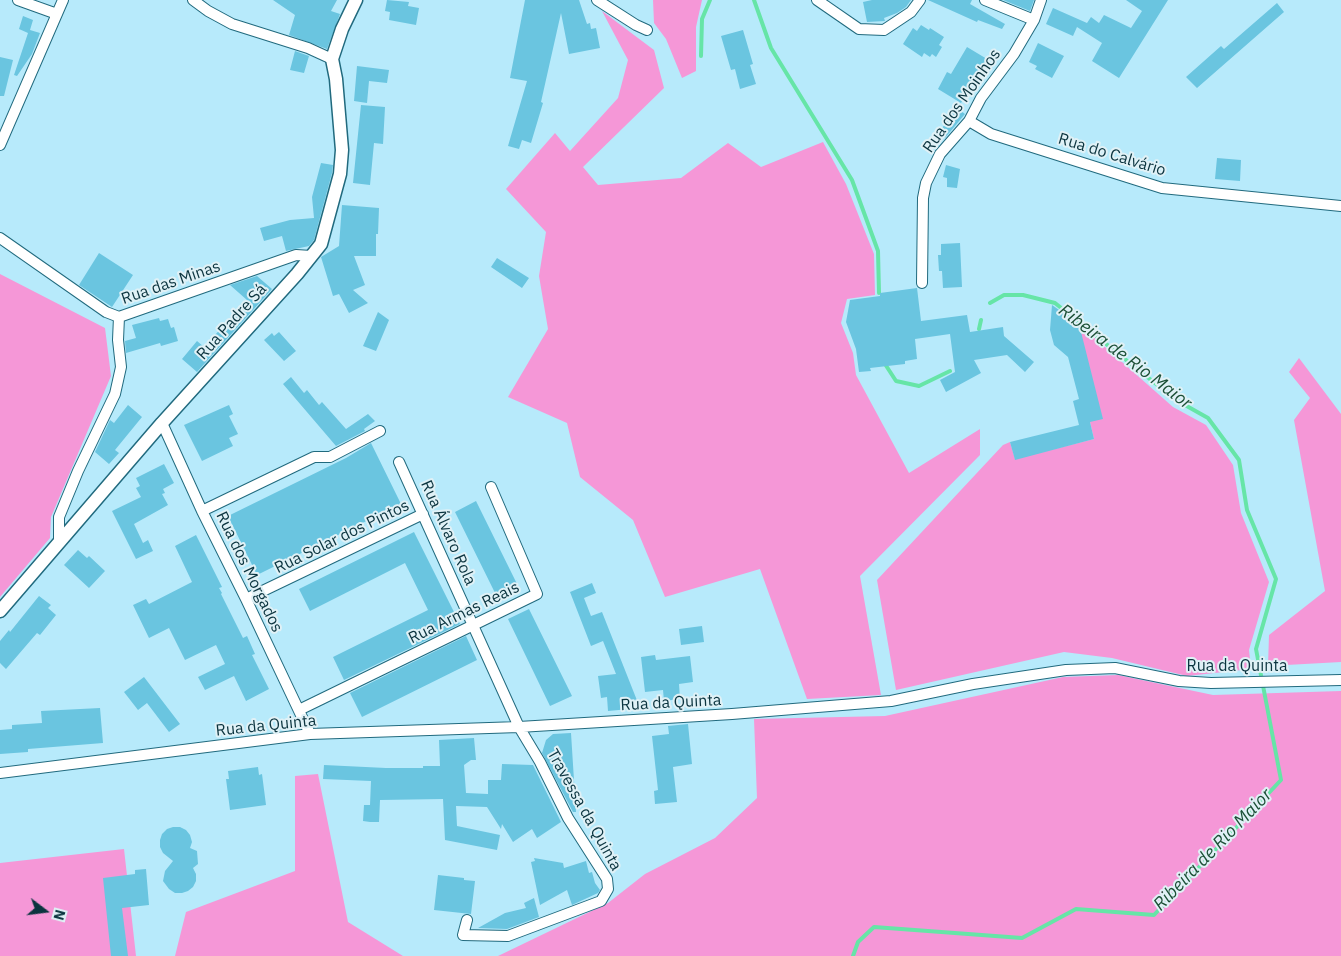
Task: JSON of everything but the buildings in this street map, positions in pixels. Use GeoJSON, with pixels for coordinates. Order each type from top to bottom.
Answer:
{"type":"FeatureCollection","features":[{"type":"Feature","properties":{"kind":"street"},"geometry":{"type":"LineString","coordinates":[[18,0],[57,14]]}},
{"type":"Feature","properties":{"kind":"street"},"geometry":{"type":"LineString","coordinates":[[0,145],[63,0]]}},
{"type":"Feature","properties":{"kind":"street"},"geometry":{"type":"LineString","coordinates":[[193,0],[208,11],[232,24],[308,48],[332,59]]}},
{"type":"Feature","properties":{"kind":"street","name":"Rua Padre Sá"},"geometry":{"type":"LineString","coordinates":[[0,611],[162,422],[297,274],[321,244],[340,174],[342,150],[336,79],[332,59],[342,29],[356,0]]}},
{"type":"Feature","properties":{"kind":"street"},"geometry":{"type":"LineString","coordinates":[[597,0],[647,30]]}},
{"type":"Feature","properties":{"kind":"street"},"geometry":{"type":"LineString","coordinates":[[817,0],[859,28],[884,30],[911,12],[920,0]]}},
{"type":"Feature","properties":{"kind":"street"},"geometry":{"type":"LineString","coordinates":[[985,0],[1034,20]]}},
{"type":"Feature","properties":{"kind":"street","name":"Rua dos Moinhos"},"geometry":{"type":"LineString","coordinates":[[922,283],[923,198],[926,183],[940,154],[969,121],[981,98],[1014,54],[1034,20],[1041,0]]}},
{"type":"Feature","properties":{"kind":"street","name":"Rua do Calvário"},"geometry":{"type":"LineString","coordinates":[[969,121],[991,134],[1162,188],[1341,206]]}},
{"type":"Feature","properties":{"kind":"street","name":"Rua das Minas"},"geometry":{"type":"LineString","coordinates":[[0,238],[106,312],[119,317],[296,254],[311,256]]}},
{"type":"Feature","properties":{"kind":"street"},"geometry":{"type":"LineString","coordinates":[[60,542],[59,518],[78,471],[115,394],[121,367],[118,340],[119,317]]}},
{"type":"Feature","properties":{"kind":"street","name":"Rua dos Morgados"},"geometry":{"type":"LineString","coordinates":[[162,422],[202,511],[310,734]]}},
{"type":"Feature","properties":{"kind":"street"},"geometry":{"type":"LineString","coordinates":[[202,511],[314,457],[330,457],[380,431]]}},
{"type":"Feature","properties":{"kind":"street","name":"Rua Álvaro Rola"},"geometry":{"type":"LineString","coordinates":[[399,462],[519,727]]}},
{"type":"Feature","properties":{"kind":"street","name":"Rua Armas Reais"},"geometry":{"type":"LineString","coordinates":[[298,710],[537,594],[491,486]]}},
{"type":"Feature","properties":{"kind":"street","name":"Rua Solar dos Pintos"},"geometry":{"type":"LineString","coordinates":[[246,599],[423,514]]}},
{"type":"Feature","properties":{"kind":"street","name":"Rua da Quinta"},"geometry":{"type":"LineString","coordinates":[[0,773],[310,734],[519,727],[732,714],[891,701],[973,684],[1066,670],[1115,668],[1179,681],[1210,683],[1341,680]]}},
{"type":"Feature","properties":{"kind":"street","name":"Travessa da Quinta"},"geometry":{"type":"LineString","coordinates":[[467,920],[463,935],[508,936],[601,901],[608,889],[608,879],[568,818],[540,762],[519,727]]}},
{"type":"Feature","properties":{"kind":"shaded area"},"geometry":{"type":"Polygon","coordinates":[[[653,0],[702,0],[696,27],[696,71],[682,78],[666,39],[654,23],[653,0]]]}},
{"type":"Feature","properties":{"kind":"shaded area"},"geometry":{"type":"Polygon","coordinates":[[[602,11],[654,50],[664,88],[583,167],[598,185],[681,178],[728,143],[761,167],[823,142],[846,184],[874,254],[875,295],[847,299],[841,323],[853,353],[856,375],[909,473],[980,429],[980,455],[860,576],[881,695],[807,699],[760,569],[665,597],[633,520],[580,477],[567,423],[508,397],[548,329],[539,276],[546,232],[506,189],[555,133],[570,151],[618,98],[628,60],[602,11]]]}},
{"type":"Feature","properties":{"kind":"shaded area"},"geometry":{"type":"Polygon","coordinates":[[[0,274],[105,328],[111,376],[51,517],[50,538],[0,597],[0,274]]]}},
{"type":"Feature","properties":{"kind":"shaded area"},"geometry":{"type":"Polygon","coordinates":[[[1079,324],[1173,407],[1206,425],[1233,465],[1241,513],[1269,582],[1249,650],[1251,669],[1187,676],[1112,658],[1064,652],[896,690],[877,580],[1003,445],[1010,442],[1015,459],[1094,439],[1090,422],[1079,324]]]}},
{"type":"Feature","properties":{"kind":"shaded area"},"geometry":{"type":"Polygon","coordinates":[[[1299,358],[1341,414],[1341,662],[1268,666],[1269,635],[1325,591],[1294,420],[1310,398],[1289,372],[1299,358]]]}},
{"type":"Feature","properties":{"kind":"shaded area"},"geometry":{"type":"Polygon","coordinates":[[[1118,675],[1213,695],[1341,691],[1341,956],[498,956],[608,903],[645,874],[715,838],[757,798],[754,719],[885,716],[1063,677],[1118,675]]]}},
{"type":"Feature","properties":{"kind":"shaded area"},"geometry":{"type":"Polygon","coordinates":[[[318,774],[348,922],[403,956],[175,956],[186,912],[295,871],[295,776],[318,774]]]}},
{"type":"Feature","properties":{"kind":"shaded area"},"geometry":{"type":"Polygon","coordinates":[[[124,849],[136,956],[0,956],[0,863],[124,849]]]}},
{"type":"Feature","properties":{"kind":"waterway"},"geometry":{"type":"LineString","coordinates":[[701,56],[702,19],[710,0]]}},
{"type":"Feature","properties":{"kind":"waterway","name":"Ribeira de Rio Maior"},"geometry":{"type":"LineString","coordinates":[[754,0],[771,48],[852,180],[878,251],[879,293]]}},
{"type":"Feature","properties":{"kind":"waterway","name":"Ribeira de Rio Maior"},"geometry":{"type":"LineString","coordinates":[[853,956],[858,942],[874,927],[1022,938],[1076,909],[1154,915],[1281,780],[1256,649],[1276,579],[1247,510],[1239,460],[1208,418],[1176,400],[1055,303],[1023,295],[1004,295],[990,303]]}},
{"type":"Feature","properties":{"kind":"waterway"},"geometry":{"type":"LineString","coordinates":[[979,329],[981,320]]}},
{"type":"Feature","properties":{"kind":"waterway"},"geometry":{"type":"LineString","coordinates":[[885,364],[896,381],[919,386],[950,371]]}}]}
